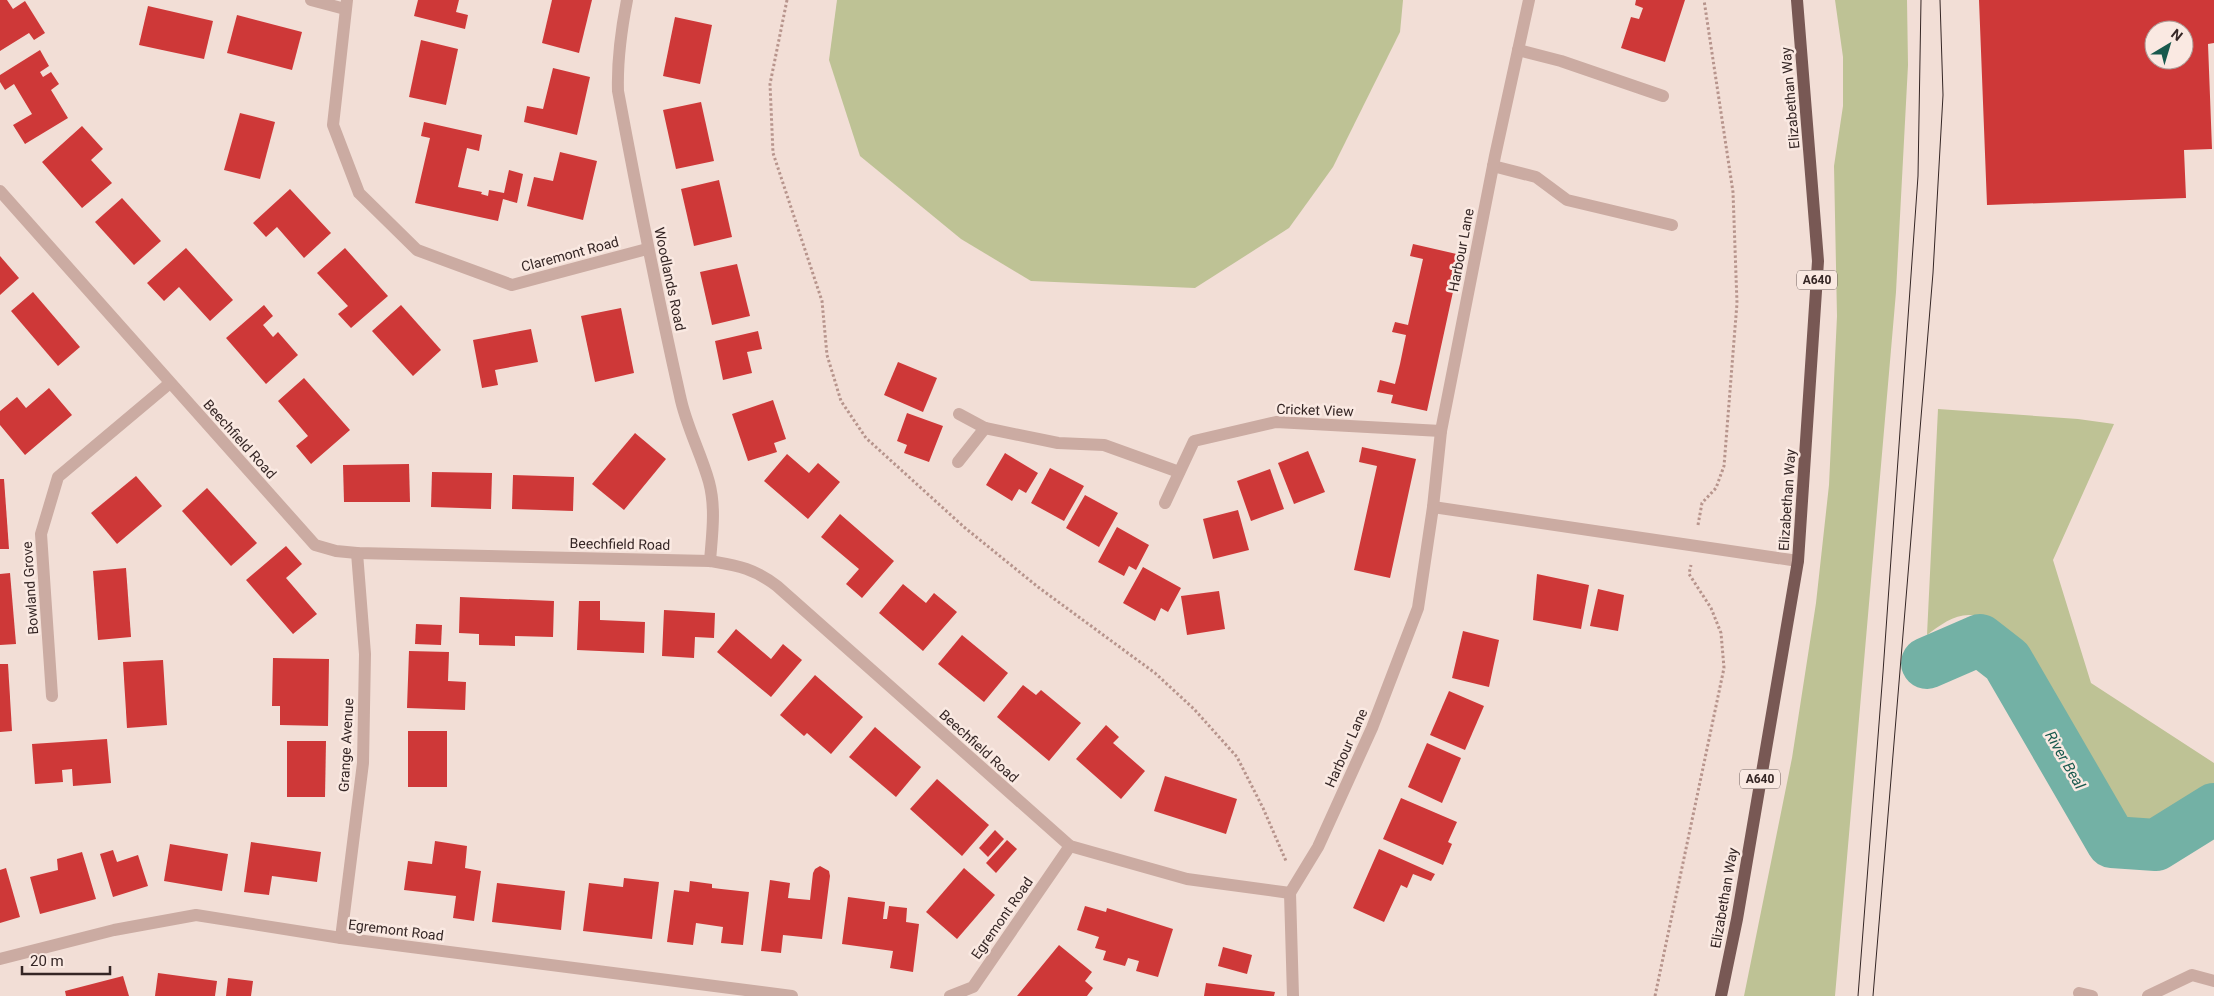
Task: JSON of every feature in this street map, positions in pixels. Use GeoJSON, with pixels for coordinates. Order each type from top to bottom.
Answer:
{"type":"FeatureCollection","features":[{"type":"Feature","properties":{"kind":"main road","name":"Elizabethan Way"},"geometry":{"type":"LineString","coordinates":[[1721,996],[1737,919],[1798,561],[1818,261],[1797,0]]}},
{"type":"Feature","properties":{"kind":"street","name":"Claremont Road"},"geometry":{"type":"LineString","coordinates":[[311,0],[346,4],[333,125],[359,192],[417,250],[512,285],[648,250]]}},
{"type":"Feature","properties":{"kind":"street","name":"Woodlands Road"},"geometry":{"type":"LineString","coordinates":[[627,0],[617,65],[618,91],[648,250],[682,405],[709,481],[712,496],[714,513],[710,561]]}},
{"type":"Feature","properties":{"kind":"street","name":"Harbour Lane"},"geometry":{"type":"LineString","coordinates":[[1290,893],[1318,847],[1364,745],[1418,608],[1433,507],[1441,431],[1528,0]]}},
{"type":"Feature","properties":{"kind":"street"},"geometry":{"type":"LineString","coordinates":[[1518,50],[1560,61],[1663,96]]}},
{"type":"Feature","properties":{"kind":"street"},"geometry":{"type":"LineString","coordinates":[[1493,166],[1536,177],[1567,200],[1672,225]]}},
{"type":"Feature","properties":{"kind":"street","name":"Beechfield Road"},"geometry":{"type":"LineString","coordinates":[[0,191],[315,545],[336,551],[357,553],[710,561],[746,568],[763,576],[777,586],[1070,846],[1187,879],[1290,893]]}},
{"type":"Feature","properties":{"kind":"street","name":"Bowland Grove"},"geometry":{"type":"LineString","coordinates":[[52,696],[41,534],[58,477],[170,383]]}},
{"type":"Feature","properties":{"kind":"street"},"geometry":{"type":"LineString","coordinates":[[959,414],[985,428],[1058,443],[1104,445],[1179,472]]}},
{"type":"Feature","properties":{"kind":"street","name":"Cricket View"},"geometry":{"type":"LineString","coordinates":[[1164,503],[1194,441],[1276,422],[1441,431]]}},
{"type":"Feature","properties":{"kind":"street"},"geometry":{"type":"LineString","coordinates":[[958,462],[985,428]]}},
{"type":"Feature","properties":{"kind":"street"},"geometry":{"type":"LineString","coordinates":[[1433,507],[1798,561]]}},
{"type":"Feature","properties":{"kind":"street","name":"Grange Avenue"},"geometry":{"type":"LineString","coordinates":[[341,938],[363,762],[365,654],[357,553]]}},
{"type":"Feature","properties":{"kind":"street","name":"Egremont Road"},"geometry":{"type":"LineString","coordinates":[[950,996],[972,987],[1070,846]]}},
{"type":"Feature","properties":{"kind":"street"},"geometry":{"type":"LineString","coordinates":[[1290,893],[1293,996]]}},
{"type":"Feature","properties":{"kind":"street","name":"Egremont Road"},"geometry":{"type":"LineString","coordinates":[[0,959],[114,930],[196,915],[341,938],[792,996]]}},
{"type":"Feature","properties":{"kind":"street"},"geometry":{"type":"LineString","coordinates":[[2148,996],[2192,975],[2214,981]]}},
{"type":"Feature","properties":{"kind":"street"},"geometry":{"type":"LineString","coordinates":[[2079,993],[2092,996]]}},
{"type":"Feature","properties":{"kind":"path"},"geometry":{"type":"LineString","coordinates":[[1655,996],[1724,668],[1721,633],[1711,608],[1689,574],[1702,504],[1716,488],[1724,466],[1737,303],[1733,192],[1704,0]]}},
{"type":"Feature","properties":{"kind":"green space"},"geometry":{"type":"Polygon","coordinates":[[[837,0],[1403,0],[1400,32],[1333,167],[1289,228],[1195,288],[1031,281],[961,239],[860,156],[829,60],[837,0]]]}},
{"type":"Feature","properties":{"kind":"green space"},"geometry":{"type":"Polygon","coordinates":[[[1835,0],[1907,0],[1908,65],[1896,292],[1835,996],[1744,996],[1792,758],[1816,603],[1829,485],[1837,316],[1834,166],[1843,106],[1843,57],[1835,0]]]}},
{"type":"Feature","properties":{"kind":"green space"},"geometry":{"type":"Polygon","coordinates":[[[1938,409],[2078,419],[2114,424],[2053,560],[2091,683],[2214,763],[2214,794],[2157,834],[2131,834],[2115,823],[2057,711],[2020,653],[2002,631],[1985,619],[1969,615],[1947,621],[1927,635],[1938,409]]]}},
{"type":"Feature","properties":{"kind":"building"},"geometry":{"type":"Polygon","coordinates":[[[0,0],[7,0],[13,9],[25,1],[45,33],[34,40],[29,33],[0,51],[0,0]]]}},
{"type":"Feature","properties":{"kind":"building"},"geometry":{"type":"Polygon","coordinates":[[[418,0],[459,0],[456,12],[468,15],[465,29],[414,16],[418,0]]]}},
{"type":"Feature","properties":{"kind":"building"},"geometry":{"type":"Polygon","coordinates":[[[552,0],[592,0],[579,53],[542,43],[552,0]]]}},
{"type":"Feature","properties":{"kind":"building"},"geometry":{"type":"Polygon","coordinates":[[[1636,0],[1685,0],[1665,62],[1621,48],[1631,17],[1639,19],[1643,8],[1635,5],[1636,0]]]}},
{"type":"Feature","properties":{"kind":"building"},"geometry":{"type":"Polygon","coordinates":[[[1979,0],[2214,0],[2214,43],[2208,44],[2212,149],[2184,150],[2186,198],[1987,205],[1979,0]]]}},
{"type":"Feature","properties":{"kind":"building"},"geometry":{"type":"Polygon","coordinates":[[[148,6],[213,21],[204,59],[139,45],[148,6]]]}},
{"type":"Feature","properties":{"kind":"building"},"geometry":{"type":"Polygon","coordinates":[[[237,15],[302,32],[292,70],[227,53],[237,15]]]}},
{"type":"Feature","properties":{"kind":"building"},"geometry":{"type":"Polygon","coordinates":[[[675,17],[712,25],[700,84],[663,76],[675,17]]]}},
{"type":"Feature","properties":{"kind":"building"},"geometry":{"type":"Polygon","coordinates":[[[421,40],[458,49],[446,105],[409,97],[421,40]]]}},
{"type":"Feature","properties":{"kind":"building"},"geometry":{"type":"Polygon","coordinates":[[[40,50],[49,66],[40,72],[43,77],[51,72],[59,84],[51,90],[68,118],[25,144],[13,125],[32,114],[14,84],[5,90],[0,82],[0,75],[40,50]]]}},
{"type":"Feature","properties":{"kind":"building"},"geometry":{"type":"Polygon","coordinates":[[[553,68],[590,77],[577,135],[524,122],[527,106],[543,109],[553,68]]]}},
{"type":"Feature","properties":{"kind":"building"},"geometry":{"type":"Polygon","coordinates":[[[701,102],[714,161],[676,169],[663,110],[701,102]]]}},
{"type":"Feature","properties":{"kind":"building"},"geometry":{"type":"Polygon","coordinates":[[[240,113],[275,122],[260,179],[224,170],[240,113]]]}},
{"type":"Feature","properties":{"kind":"building"},"geometry":{"type":"Polygon","coordinates":[[[424,122],[482,135],[479,151],[467,148],[458,187],[482,192],[481,194],[488,196],[489,190],[504,193],[509,170],[523,174],[517,203],[503,199],[498,221],[415,203],[430,138],[421,136],[424,122]]]}},
{"type":"Feature","properties":{"kind":"building"},"geometry":{"type":"Polygon","coordinates":[[[82,126],[103,149],[91,160],[112,183],[82,208],[42,162],[82,126]]]}},
{"type":"Feature","properties":{"kind":"building"},"geometry":{"type":"Polygon","coordinates":[[[560,152],[597,161],[583,220],[527,206],[534,177],[553,181],[560,152]]]}},
{"type":"Feature","properties":{"kind":"building"},"geometry":{"type":"Polygon","coordinates":[[[719,180],[732,237],[694,246],[681,189],[719,180]]]}},
{"type":"Feature","properties":{"kind":"building"},"geometry":{"type":"Polygon","coordinates":[[[290,189],[331,233],[304,258],[277,227],[266,237],[253,223],[290,189]]]}},
{"type":"Feature","properties":{"kind":"building"},"geometry":{"type":"Polygon","coordinates":[[[122,198],[161,241],[134,265],[95,222],[122,198]]]}},
{"type":"Feature","properties":{"kind":"building"},"geometry":{"type":"Polygon","coordinates":[[[1413,244],[1461,255],[1427,411],[1391,403],[1393,395],[1377,392],[1380,380],[1395,384],[1400,364],[1406,335],[1392,332],[1395,322],[1408,325],[1423,259],[1410,256],[1413,244]]]}},
{"type":"Feature","properties":{"kind":"building"},"geometry":{"type":"Polygon","coordinates":[[[186,248],[233,300],[210,321],[179,287],[164,301],[147,283],[186,248]]]}},
{"type":"Feature","properties":{"kind":"building"},"geometry":{"type":"Polygon","coordinates":[[[345,248],[388,296],[351,328],[338,314],[348,306],[317,273],[345,248]]]}},
{"type":"Feature","properties":{"kind":"building"},"geometry":{"type":"Polygon","coordinates":[[[0,256],[19,278],[0,295],[0,256]]]}},
{"type":"Feature","properties":{"kind":"building"},"geometry":{"type":"Polygon","coordinates":[[[737,264],[750,316],[712,325],[700,272],[737,264]]]}},
{"type":"Feature","properties":{"kind":"building"},"geometry":{"type":"Polygon","coordinates":[[[33,292],[80,347],[58,366],[11,311],[33,292]]]}},
{"type":"Feature","properties":{"kind":"building"},"geometry":{"type":"Polygon","coordinates":[[[264,305],[273,316],[263,325],[273,337],[278,332],[298,355],[266,384],[226,338],[264,305]]]}},
{"type":"Feature","properties":{"kind":"building"},"geometry":{"type":"Polygon","coordinates":[[[401,305],[441,350],[413,376],[372,331],[401,305]]]}},
{"type":"Feature","properties":{"kind":"building"},"geometry":{"type":"Polygon","coordinates":[[[621,308],[634,373],[595,382],[581,316],[621,308]]]}},
{"type":"Feature","properties":{"kind":"building"},"geometry":{"type":"Polygon","coordinates":[[[531,329],[538,362],[495,370],[498,385],[482,388],[473,340],[531,329]]]}},
{"type":"Feature","properties":{"kind":"building"},"geometry":{"type":"Polygon","coordinates":[[[758,331],[762,349],[747,352],[752,373],[723,380],[715,341],[758,331]]]}},
{"type":"Feature","properties":{"kind":"building"},"geometry":{"type":"Polygon","coordinates":[[[898,362],[937,378],[923,412],[884,395],[898,362]]]}},
{"type":"Feature","properties":{"kind":"building"},"geometry":{"type":"Polygon","coordinates":[[[304,378],[350,430],[311,464],[296,446],[308,436],[278,401],[304,378]]]}},
{"type":"Feature","properties":{"kind":"building"},"geometry":{"type":"Polygon","coordinates":[[[49,388],[72,415],[25,455],[0,425],[0,411],[17,397],[26,408],[49,388]]]}},
{"type":"Feature","properties":{"kind":"building"},"geometry":{"type":"Polygon","coordinates":[[[773,400],[786,439],[774,443],[777,452],[748,461],[732,414],[773,400]]]}},
{"type":"Feature","properties":{"kind":"building"},"geometry":{"type":"Polygon","coordinates":[[[907,413],[943,426],[929,462],[904,453],[907,445],[897,441],[907,413]]]}},
{"type":"Feature","properties":{"kind":"building"},"geometry":{"type":"Polygon","coordinates":[[[635,433],[666,459],[624,510],[592,484],[635,433]]]}},
{"type":"Feature","properties":{"kind":"building"},"geometry":{"type":"Polygon","coordinates":[[[1362,447],[1416,459],[1390,578],[1354,570],[1377,466],[1359,462],[1362,447]]]}},
{"type":"Feature","properties":{"kind":"building"},"geometry":{"type":"Polygon","coordinates":[[[1308,451],[1325,492],[1294,504],[1278,463],[1308,451]]]}},
{"type":"Feature","properties":{"kind":"building"},"geometry":{"type":"Polygon","coordinates":[[[1005,453],[1038,473],[1026,493],[1019,489],[1012,501],[986,485],[1005,453]]]}},
{"type":"Feature","properties":{"kind":"building"},"geometry":{"type":"Polygon","coordinates":[[[787,454],[809,473],[818,463],[840,482],[808,519],[764,481],[787,454]]]}},
{"type":"Feature","properties":{"kind":"building"},"geometry":{"type":"Polygon","coordinates":[[[409,464],[410,502],[344,502],[343,465],[409,464]]]}},
{"type":"Feature","properties":{"kind":"building"},"geometry":{"type":"Polygon","coordinates":[[[1050,468],[1084,486],[1064,521],[1031,503],[1050,468]]]}},
{"type":"Feature","properties":{"kind":"building"},"geometry":{"type":"Polygon","coordinates":[[[1270,469],[1284,509],[1251,521],[1237,481],[1270,469]]]}},
{"type":"Feature","properties":{"kind":"building"},"geometry":{"type":"Polygon","coordinates":[[[432,472],[492,473],[491,509],[431,507],[432,472]]]}},
{"type":"Feature","properties":{"kind":"building"},"geometry":{"type":"Polygon","coordinates":[[[513,475],[574,477],[573,511],[512,509],[513,475]]]}},
{"type":"Feature","properties":{"kind":"building"},"geometry":{"type":"Polygon","coordinates":[[[136,476],[162,506],[117,544],[91,513],[136,476]]]}},
{"type":"Feature","properties":{"kind":"building"},"geometry":{"type":"Polygon","coordinates":[[[0,479],[4,479],[9,549],[0,549],[0,479]]]}},
{"type":"Feature","properties":{"kind":"building"},"geometry":{"type":"Polygon","coordinates":[[[207,488],[257,543],[231,566],[182,511],[207,488]]]}},
{"type":"Feature","properties":{"kind":"building"},"geometry":{"type":"Polygon","coordinates":[[[1085,495],[1118,513],[1099,547],[1066,528],[1085,495]]]}},
{"type":"Feature","properties":{"kind":"building"},"geometry":{"type":"Polygon","coordinates":[[[1238,510],[1249,550],[1213,559],[1203,519],[1238,510]]]}},
{"type":"Feature","properties":{"kind":"building"},"geometry":{"type":"Polygon","coordinates":[[[840,514],[894,561],[862,598],[846,584],[859,569],[821,537],[840,514]]]}},
{"type":"Feature","properties":{"kind":"building"},"geometry":{"type":"Polygon","coordinates":[[[1117,527],[1149,545],[1136,570],[1129,566],[1124,576],[1098,562],[1117,527]]]}},
{"type":"Feature","properties":{"kind":"building"},"geometry":{"type":"Polygon","coordinates":[[[286,546],[302,564],[286,578],[317,614],[293,634],[246,580],[286,546]]]}},
{"type":"Feature","properties":{"kind":"building"},"geometry":{"type":"Polygon","coordinates":[[[1143,567],[1181,588],[1168,612],[1161,608],[1155,621],[1123,603],[1143,567]]]}},
{"type":"Feature","properties":{"kind":"building"},"geometry":{"type":"Polygon","coordinates":[[[126,568],[131,637],[98,640],[93,571],[126,568]]]}},
{"type":"Feature","properties":{"kind":"building"},"geometry":{"type":"Polygon","coordinates":[[[10,573],[16,644],[0,645],[0,574],[10,573]]]}},
{"type":"Feature","properties":{"kind":"building"},"geometry":{"type":"Polygon","coordinates":[[[1537,574],[1589,585],[1581,629],[1533,620],[1537,574]]]}},
{"type":"Feature","properties":{"kind":"building"},"geometry":{"type":"Polygon","coordinates":[[[903,584],[926,603],[934,593],[957,612],[923,651],[879,613],[903,584]]]}},
{"type":"Feature","properties":{"kind":"building"},"geometry":{"type":"Polygon","coordinates":[[[1598,589],[1624,595],[1618,631],[1590,626],[1598,589]]]}},
{"type":"Feature","properties":{"kind":"building"},"geometry":{"type":"Polygon","coordinates":[[[1219,591],[1225,629],[1187,635],[1181,596],[1219,591]]]}},
{"type":"Feature","properties":{"kind":"building"},"geometry":{"type":"Polygon","coordinates":[[[460,597],[554,601],[553,637],[515,636],[515,646],[479,645],[479,634],[459,633],[460,597]]]}},
{"type":"Feature","properties":{"kind":"building"},"geometry":{"type":"Polygon","coordinates":[[[579,601],[600,601],[600,620],[645,622],[644,653],[577,650],[579,601]]]}},
{"type":"Feature","properties":{"kind":"building"},"geometry":{"type":"Polygon","coordinates":[[[664,610],[715,613],[714,638],[695,637],[694,658],[662,656],[664,610]]]}},
{"type":"Feature","properties":{"kind":"building"},"geometry":{"type":"Polygon","coordinates":[[[416,624],[442,625],[441,645],[415,644],[416,624]]]}},
{"type":"Feature","properties":{"kind":"building"},"geometry":{"type":"Polygon","coordinates":[[[736,629],[771,659],[783,644],[802,660],[771,697],[717,652],[736,629]]]}},
{"type":"Feature","properties":{"kind":"building"},"geometry":{"type":"Polygon","coordinates":[[[1463,631],[1499,640],[1489,687],[1452,678],[1463,631]]]}},
{"type":"Feature","properties":{"kind":"building"},"geometry":{"type":"Polygon","coordinates":[[[962,635],[1008,673],[984,702],[938,664],[962,635]]]}},
{"type":"Feature","properties":{"kind":"building"},"geometry":{"type":"Polygon","coordinates":[[[409,651],[449,652],[448,681],[466,682],[465,710],[407,708],[409,651]]]}},
{"type":"Feature","properties":{"kind":"building"},"geometry":{"type":"Polygon","coordinates":[[[273,658],[329,659],[328,726],[280,725],[280,706],[272,706],[273,658]]]}},
{"type":"Feature","properties":{"kind":"building"},"geometry":{"type":"Polygon","coordinates":[[[163,660],[167,725],[127,728],[123,662],[163,660]]]}},
{"type":"Feature","properties":{"kind":"building"},"geometry":{"type":"Polygon","coordinates":[[[0,664],[8,664],[12,731],[0,732],[0,664]]]}},
{"type":"Feature","properties":{"kind":"building"},"geometry":{"type":"Polygon","coordinates":[[[815,675],[863,717],[831,754],[807,733],[804,736],[780,715],[815,675]]]}},
{"type":"Feature","properties":{"kind":"building"},"geometry":{"type":"Polygon","coordinates":[[[1023,685],[1036,695],[1041,690],[1081,723],[1049,761],[997,717],[1023,685]]]}},
{"type":"Feature","properties":{"kind":"building"},"geometry":{"type":"Polygon","coordinates":[[[1449,691],[1484,706],[1465,750],[1430,735],[1449,691]]]}},
{"type":"Feature","properties":{"kind":"building"},"geometry":{"type":"Polygon","coordinates":[[[1106,725],[1119,737],[1113,743],[1145,771],[1121,799],[1076,759],[1106,725]]]}},
{"type":"Feature","properties":{"kind":"building"},"geometry":{"type":"Polygon","coordinates":[[[875,727],[921,767],[896,797],[849,757],[875,727]]]}},
{"type":"Feature","properties":{"kind":"building"},"geometry":{"type":"Polygon","coordinates":[[[408,731],[447,731],[447,787],[408,787],[408,731]]]}},
{"type":"Feature","properties":{"kind":"building"},"geometry":{"type":"Polygon","coordinates":[[[107,739],[111,783],[73,786],[72,769],[62,770],[63,782],[35,784],[32,744],[107,739]]]}},
{"type":"Feature","properties":{"kind":"building"},"geometry":{"type":"Polygon","coordinates":[[[287,741],[326,741],[325,797],[287,797],[287,741]]]}},
{"type":"Feature","properties":{"kind":"building"},"geometry":{"type":"Polygon","coordinates":[[[1427,743],[1461,758],[1442,803],[1408,787],[1427,743]]]}},
{"type":"Feature","properties":{"kind":"building"},"geometry":{"type":"Polygon","coordinates":[[[1165,776],[1237,799],[1226,834],[1154,811],[1165,776]]]}},
{"type":"Feature","properties":{"kind":"building"},"geometry":{"type":"Polygon","coordinates":[[[937,779],[989,825],[962,856],[910,809],[937,779]]]}},
{"type":"Feature","properties":{"kind":"building"},"geometry":{"type":"Polygon","coordinates":[[[1401,798],[1457,822],[1448,842],[1452,844],[1443,865],[1383,839],[1401,798]]]}},
{"type":"Feature","properties":{"kind":"building"},"geometry":{"type":"Polygon","coordinates":[[[995,830],[1004,839],[988,857],[979,848],[995,830]]]}},
{"type":"Feature","properties":{"kind":"building"},"geometry":{"type":"Polygon","coordinates":[[[1007,840],[1017,849],[996,873],[986,863],[1007,840]]]}},
{"type":"Feature","properties":{"kind":"building"},"geometry":{"type":"Polygon","coordinates":[[[435,841],[467,846],[465,868],[481,871],[474,921],[453,918],[456,896],[404,890],[408,861],[432,864],[435,841]]]}},
{"type":"Feature","properties":{"kind":"building"},"geometry":{"type":"Polygon","coordinates":[[[251,842],[321,852],[317,882],[272,876],[269,895],[244,892],[251,842]]]}},
{"type":"Feature","properties":{"kind":"building"},"geometry":{"type":"Polygon","coordinates":[[[170,844],[228,854],[222,891],[164,881],[170,844]]]}},
{"type":"Feature","properties":{"kind":"building"},"geometry":{"type":"Polygon","coordinates":[[[1379,849],[1435,874],[1431,881],[1413,874],[1407,888],[1401,885],[1384,922],[1353,908],[1379,849]]]}},
{"type":"Feature","properties":{"kind":"building"},"geometry":{"type":"Polygon","coordinates":[[[113,850],[117,862],[138,855],[148,886],[113,897],[100,854],[113,850]]]}},
{"type":"Feature","properties":{"kind":"building"},"geometry":{"type":"Polygon","coordinates":[[[82,852],[96,899],[40,914],[30,877],[58,870],[57,859],[82,852]]]}},
{"type":"Feature","properties":{"kind":"building"},"geometry":{"type":"Polygon","coordinates":[[[820,866],[829,871],[830,876],[822,939],[783,935],[781,953],[761,951],[770,880],[790,883],[788,898],[810,900],[813,873],[820,866]]]}},
{"type":"Feature","properties":{"kind":"building"},"geometry":{"type":"Polygon","coordinates":[[[6,868],[20,917],[0,923],[0,870],[6,868]]]}},
{"type":"Feature","properties":{"kind":"building"},"geometry":{"type":"Polygon","coordinates":[[[964,868],[995,895],[957,939],[926,912],[964,868]]]}},
{"type":"Feature","properties":{"kind":"building"},"geometry":{"type":"Polygon","coordinates":[[[624,878],[659,882],[652,939],[583,931],[589,883],[623,887],[624,878]]]}},
{"type":"Feature","properties":{"kind":"building"},"geometry":{"type":"Polygon","coordinates":[[[690,881],[712,884],[712,888],[749,892],[743,945],[721,943],[723,927],[696,923],[693,945],[667,942],[674,890],[689,892],[690,881]]]}},
{"type":"Feature","properties":{"kind":"building"},"geometry":{"type":"Polygon","coordinates":[[[497,883],[565,891],[561,930],[492,922],[497,883]]]}},
{"type":"Feature","properties":{"kind":"building"},"geometry":{"type":"Polygon","coordinates":[[[848,897],[885,902],[883,919],[887,919],[889,906],[907,908],[906,922],[919,924],[913,972],[890,968],[893,951],[842,944],[848,897]]]}},
{"type":"Feature","properties":{"kind":"building"},"geometry":{"type":"Polygon","coordinates":[[[1085,906],[1106,912],[1107,908],[1173,929],[1158,977],[1136,971],[1139,961],[1128,958],[1125,966],[1103,960],[1106,951],[1095,948],[1099,937],[1077,930],[1085,906]]]}},
{"type":"Feature","properties":{"kind":"building"},"geometry":{"type":"Polygon","coordinates":[[[1059,945],[1092,972],[1085,981],[1093,988],[1087,996],[1017,996],[1059,945]]]}},
{"type":"Feature","properties":{"kind":"building"},"geometry":{"type":"Polygon","coordinates":[[[1223,947],[1252,955],[1247,974],[1218,966],[1223,947]]]}},
{"type":"Feature","properties":{"kind":"building"},"geometry":{"type":"Polygon","coordinates":[[[158,973],[217,981],[215,996],[155,996],[158,973]]]}},
{"type":"Feature","properties":{"kind":"building"},"geometry":{"type":"Polygon","coordinates":[[[123,976],[129,996],[66,996],[65,991],[123,976]]]}},
{"type":"Feature","properties":{"kind":"building"},"geometry":{"type":"Polygon","coordinates":[[[228,978],[253,981],[251,996],[226,996],[228,978]]]}},
{"type":"Feature","properties":{"kind":"building"},"geometry":{"type":"Polygon","coordinates":[[[1206,983],[1275,992],[1274,996],[1204,996],[1206,983]]]}},
{"type":"Feature","properties":{"kind":"waterway","name":"River Beal"},"geometry":{"type":"LineString","coordinates":[[1927,663],[1980,640],[2007,661],[2112,842],[2156,845],[2214,809]]}},
{"type":"Feature","properties":{"kind":"tram line"},"geometry":{"type":"LineString","coordinates":[[1858,996],[1918,176],[1921,0]]}},
{"type":"Feature","properties":{"kind":"tram line"},"geometry":{"type":"LineString","coordinates":[[1873,996],[1933,273],[1943,95],[1940,0]]}}]}
